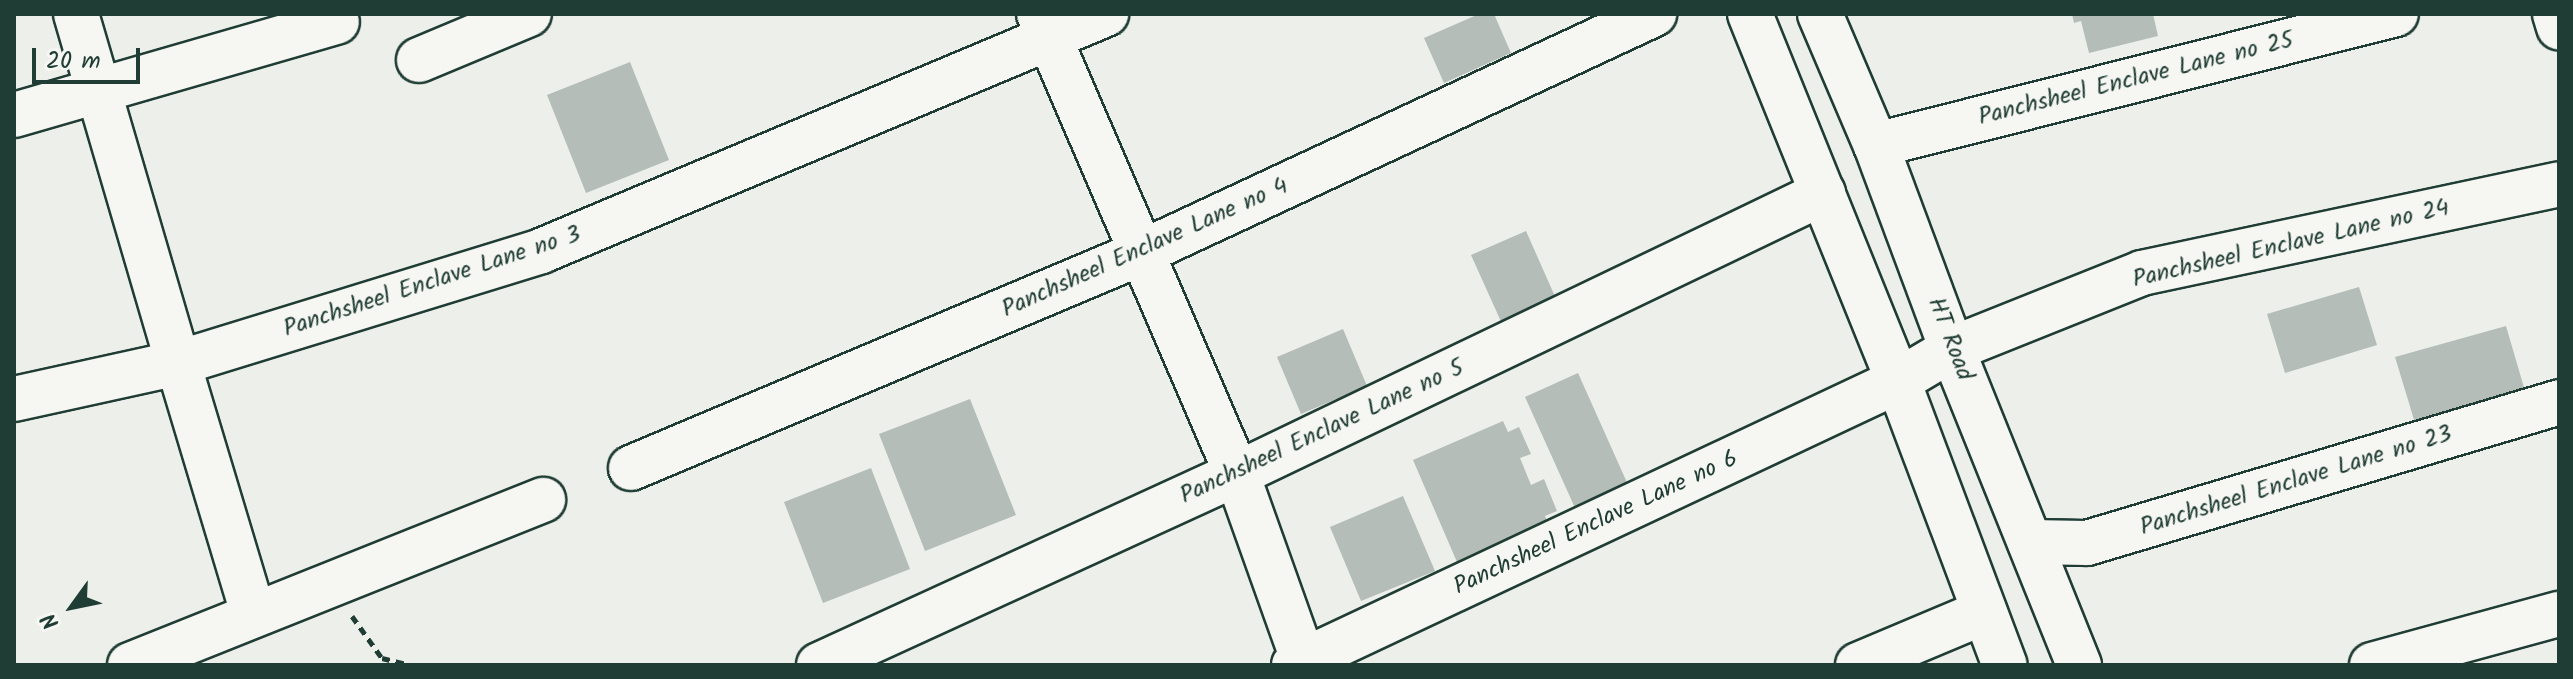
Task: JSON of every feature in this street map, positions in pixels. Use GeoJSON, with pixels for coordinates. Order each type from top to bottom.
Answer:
{"type":"FeatureCollection","features":[{"type":"Feature","properties":{"kind":"street"},"geometry":{"type":"LineString","coordinates":[[76,14],[253,613]]}},
{"type":"Feature","properties":{"kind":"street"},"geometry":{"type":"LineString","coordinates":[[419,60],[529,14]]}},
{"type":"Feature","properties":{"kind":"street","name":"Panchsheel Enclave Lane no 3"},"geometry":{"type":"LineString","coordinates":[[14,399],[178,363],[541,251],[1044,27],[1106,14]]}},
{"type":"Feature","properties":{"kind":"street","name":"Panchsheel Enclave Lane no 4"},"geometry":{"type":"LineString","coordinates":[[631,468],[1143,252],[1654,14]]}},
{"type":"Feature","properties":{"kind":"street"},"geometry":{"type":"LineString","coordinates":[[1750,14],[1898,381],[2005,665]]}},
{"type":"Feature","properties":{"kind":"street","name":"HT Road"},"geometry":{"type":"LineString","coordinates":[[1820,14],[1876,145],[1952,349],[2079,665]]}},
{"type":"Feature","properties":{"kind":"street","name":"Panchsheel Enclave Lane no 25"},"geometry":{"type":"LineString","coordinates":[[1876,145],[2396,14]]}},
{"type":"Feature","properties":{"kind":"street"},"geometry":{"type":"LineString","coordinates":[[2555,14],[2559,27]]}},
{"type":"Feature","properties":{"kind":"street"},"geometry":{"type":"LineString","coordinates":[[14,115],[337,22]]}},
{"type":"Feature","properties":{"kind":"street"},"geometry":{"type":"LineString","coordinates":[[1044,27],[1237,474],[1301,663]]}},
{"type":"Feature","properties":{"kind":"street","name":"Panchsheel Enclave Lane no 24"},"geometry":{"type":"LineString","coordinates":[[1898,381],[1952,349],[2142,273],[2559,184]]}},
{"type":"Feature","properties":{"kind":"street","name":"Panchsheel Enclave Lane no 5"},"geometry":{"type":"LineString","coordinates":[[819,665],[1237,474],[1823,193]]}},
{"type":"Feature","properties":{"kind":"street","name":"Panchsheel Enclave Lane no 6"},"geometry":{"type":"LineString","coordinates":[[1301,663],[1898,381]]}},
{"type":"Feature","properties":{"kind":"street","name":"Panchsheel Enclave Lane no 23"},"geometry":{"type":"LineString","coordinates":[[2030,542],[2087,543],[2559,402]]}},
{"type":"Feature","properties":{"kind":"street"},"geometry":{"type":"LineString","coordinates":[[130,665],[253,613],[543,500]]}},
{"type":"Feature","properties":{"kind":"street"},"geometry":{"type":"LineString","coordinates":[[1858,665],[1984,612]]}},
{"type":"Feature","properties":{"kind":"street"},"geometry":{"type":"LineString","coordinates":[[2372,665],[2559,614]]}},
{"type":"Feature","properties":{"kind":"path"},"geometry":{"type":"LineString","coordinates":[[329,583],[382,658],[411,665]]}},
{"type":"Feature","properties":{"kind":"building"},"geometry":{"type":"Polygon","coordinates":[[[1479,14],[1494,14],[1511,53],[1444,83],[1424,38],[1479,14]]]}},
{"type":"Feature","properties":{"kind":"building"},"geometry":{"type":"Polygon","coordinates":[[[2072,14],[2153,14],[2158,36],[2089,53],[2081,21],[2074,23],[2072,14]]]}},
{"type":"Feature","properties":{"kind":"building"},"geometry":{"type":"Polygon","coordinates":[[[630,62],[669,160],[586,193],[547,95],[630,62]]]}},
{"type":"Feature","properties":{"kind":"building"},"geometry":{"type":"Polygon","coordinates":[[[1526,231],[1557,301],[1503,326],[1471,255],[1526,231]]]}},
{"type":"Feature","properties":{"kind":"building"},"geometry":{"type":"Polygon","coordinates":[[[2359,287],[2377,345],[2285,373],[2267,314],[2359,287]]]}},
{"type":"Feature","properties":{"kind":"building"},"geometry":{"type":"Polygon","coordinates":[[[2506,326],[2525,391],[2415,423],[2395,357],[2506,326]]]}},
{"type":"Feature","properties":{"kind":"building"},"geometry":{"type":"Polygon","coordinates":[[[1343,329],[1367,386],[1301,414],[1277,357],[1343,329]]]}},
{"type":"Feature","properties":{"kind":"building"},"geometry":{"type":"Polygon","coordinates":[[[1578,373],[1633,496],[1580,519],[1525,397],[1578,373]]]}},
{"type":"Feature","properties":{"kind":"building"},"geometry":{"type":"Polygon","coordinates":[[[970,399],[1016,515],[925,551],[879,434],[970,399]]]}},
{"type":"Feature","properties":{"kind":"building"},"geometry":{"type":"Polygon","coordinates":[[[1503,421],[1508,432],[1519,427],[1531,454],[1520,458],[1531,485],[1544,479],[1557,511],[1545,516],[1550,529],[1460,569],[1413,460],[1503,421]]]}},
{"type":"Feature","properties":{"kind":"building"},"geometry":{"type":"Polygon","coordinates":[[[871,468],[910,569],[823,603],[784,502],[871,468]]]}},
{"type":"Feature","properties":{"kind":"building"},"geometry":{"type":"Polygon","coordinates":[[[1403,496],[1435,571],[1361,601],[1330,527],[1403,496]]]}}]}
